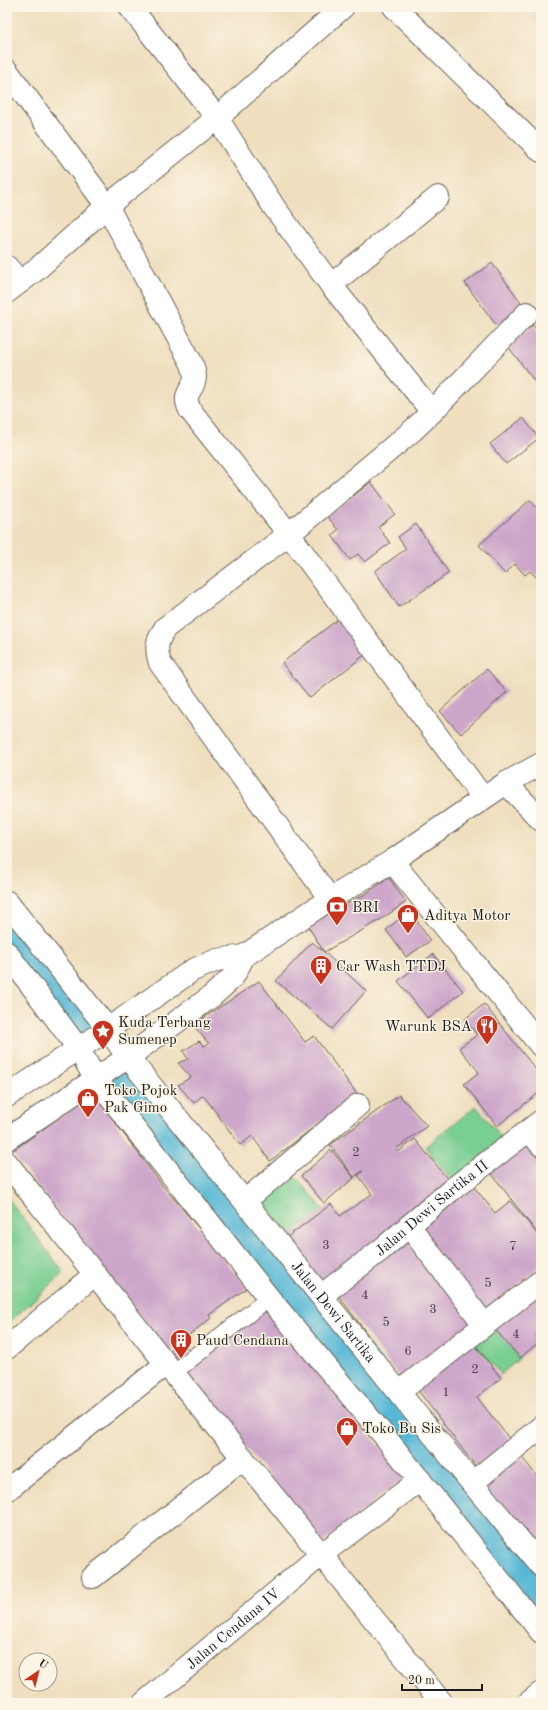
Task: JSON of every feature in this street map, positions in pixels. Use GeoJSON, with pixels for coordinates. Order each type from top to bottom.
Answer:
{"type":"FeatureCollection","features":[{"type":"Feature","properties":{"kind":"street"},"geometry":{"type":"LineString","coordinates":[[130,7],[217,118],[274,207],[331,285],[432,412]]}},
{"type":"Feature","properties":{"kind":"street"},"geometry":{"type":"LineString","coordinates":[[11,280],[36,270],[107,206],[217,118],[343,7]]}},
{"type":"Feature","properties":{"kind":"street"},"geometry":{"type":"LineString","coordinates":[[394,7],[541,151]]}},
{"type":"Feature","properties":{"kind":"street"},"geometry":{"type":"LineString","coordinates":[[7,71],[107,206],[192,364],[195,377],[187,394],[186,402],[188,406],[289,534],[483,798]]}},
{"type":"Feature","properties":{"kind":"street"},"geometry":{"type":"LineString","coordinates":[[331,285],[438,197]]}},
{"type":"Feature","properties":{"kind":"street"},"geometry":{"type":"LineString","coordinates":[[330,899],[160,663],[156,651],[159,638],[165,628],[289,534],[412,431],[527,314]]}},
{"type":"Feature","properties":{"kind":"street"},"geometry":{"type":"LineString","coordinates":[[7,1096],[193,970],[217,960],[244,956],[330,899],[392,861],[506,783],[541,764]]}},
{"type":"Feature","properties":{"kind":"street"},"geometry":{"type":"LineString","coordinates":[[506,783],[541,820]]}},
{"type":"Feature","properties":{"kind":"street"},"geometry":{"type":"LineString","coordinates":[[392,861],[541,1046]]}},
{"type":"Feature","properties":{"kind":"street","name":"Jalan Dewi Sartika"},"geometry":{"type":"LineString","coordinates":[[7,902],[128,1056],[322,1295],[398,1392],[541,1566]]}},
{"type":"Feature","properties":{"kind":"street"},"geometry":{"type":"LineString","coordinates":[[7,953],[78,1048],[95,1078],[269,1298],[420,1480],[541,1632]]}},
{"type":"Feature","properties":{"kind":"street"},"geometry":{"type":"LineString","coordinates":[[7,1139],[212,996],[234,977],[244,956]]}},
{"type":"Feature","properties":{"kind":"street"},"geometry":{"type":"LineString","coordinates":[[245,1201],[358,1105]]}},
{"type":"Feature","properties":{"kind":"street","name":"Jalan Dewi Sartika II"},"geometry":{"type":"LineString","coordinates":[[322,1295],[382,1249],[450,1191],[537,1132]]}},
{"type":"Feature","properties":{"kind":"street"},"geometry":{"type":"LineString","coordinates":[[7,1163],[94,1275],[442,1703]]}},
{"type":"Feature","properties":{"kind":"street"},"geometry":{"type":"LineString","coordinates":[[409,1226],[484,1324]]}},
{"type":"Feature","properties":{"kind":"street"},"geometry":{"type":"LineString","coordinates":[[7,1348],[94,1275]]}},
{"type":"Feature","properties":{"kind":"street"},"geometry":{"type":"LineString","coordinates":[[398,1392],[541,1281]]}},
{"type":"Feature","properties":{"kind":"street"},"geometry":{"type":"LineString","coordinates":[[7,1490],[170,1369]]}},
{"type":"Feature","properties":{"kind":"street"},"geometry":{"type":"LineString","coordinates":[[472,1483],[541,1427]]}},
{"type":"Feature","properties":{"kind":"street"},"geometry":{"type":"LineString","coordinates":[[94,1578],[244,1458]]}},
{"type":"Feature","properties":{"kind":"street","name":"Jalan Cendana IV"},"geometry":{"type":"LineString","coordinates":[[144,1703],[322,1554],[420,1480]]}},
{"type":"Feature","properties":{"kind":"street"},"geometry":{"type":"LineString","coordinates":[[528,1703],[541,1693]]}},
{"type":"Feature","properties":{"kind":"lane"},"geometry":{"type":"LineString","coordinates":[[170,1369],[269,1298]]}},
{"type":"Feature","properties":{"kind":"shaded area"},"geometry":{"type":"Polygon","coordinates":[[[527,7],[541,7],[541,23],[527,7]]]}},
{"type":"Feature","properties":{"kind":"green space"},"geometry":{"type":"Polygon","coordinates":[[[476,1106],[503,1139],[452,1180],[425,1147],[476,1106]]]}},
{"type":"Feature","properties":{"kind":"green space"},"geometry":{"type":"Polygon","coordinates":[[[291,1171],[324,1210],[286,1238],[257,1200],[291,1171]]]}},
{"type":"Feature","properties":{"kind":"green space"},"geometry":{"type":"Polygon","coordinates":[[[7,1197],[64,1273],[7,1324],[7,1197]]]}},
{"type":"Feature","properties":{"kind":"green space"},"geometry":{"type":"Polygon","coordinates":[[[492,1326],[520,1358],[501,1374],[472,1341],[492,1326]]]}},
{"type":"Feature","properties":{"kind":"building"},"geometry":{"type":"Polygon","coordinates":[[[492,263],[523,305],[496,325],[465,283],[492,263]]]}},
{"type":"Feature","properties":{"kind":"building"},"geometry":{"type":"Polygon","coordinates":[[[533,325],[541,335],[541,377],[535,382],[507,345],[533,325]]]}},
{"type":"Feature","properties":{"kind":"building"},"geometry":{"type":"Polygon","coordinates":[[[523,418],[539,438],[506,464],[490,444],[523,418]]]}},
{"type":"Feature","properties":{"kind":"building"},"geometry":{"type":"Polygon","coordinates":[[[371,482],[395,514],[378,527],[390,543],[365,562],[358,554],[350,560],[332,535],[338,530],[327,516],[371,482]]]}},
{"type":"Feature","properties":{"kind":"building"},"geometry":{"type":"Polygon","coordinates":[[[530,500],[541,512],[541,573],[536,577],[530,571],[525,575],[515,564],[505,574],[479,545],[530,500]]]}},
{"type":"Feature","properties":{"kind":"building"},"geometry":{"type":"Polygon","coordinates":[[[416,524],[449,573],[399,607],[375,571],[406,549],[398,537],[416,524]]]}},
{"type":"Feature","properties":{"kind":"building"},"geometry":{"type":"Polygon","coordinates":[[[338,619],[367,653],[310,698],[282,663],[338,619]]]}},
{"type":"Feature","properties":{"kind":"building"},"geometry":{"type":"Polygon","coordinates":[[[487,669],[507,692],[461,734],[440,711],[487,669]]]}},
{"type":"Feature","properties":{"kind":"building"},"geometry":{"type":"Polygon","coordinates":[[[389,878],[406,902],[380,920],[324,952],[308,926],[365,894],[389,878]]]}},
{"type":"Feature","properties":{"kind":"building","name":"Aditya Motor"},"geometry":{"type":"Polygon","coordinates":[[[410,910],[430,941],[406,957],[386,930],[410,910]]]}},
{"type":"Feature","properties":{"kind":"building","name":"Car Wash TTDJ"},"geometry":{"type":"Polygon","coordinates":[[[312,942],[366,991],[332,1029],[276,981],[312,942]]]}},
{"type":"Feature","properties":{"kind":"building"},"geometry":{"type":"Polygon","coordinates":[[[433,954],[463,991],[428,1019],[398,981],[433,954]]]}},
{"type":"Feature","properties":{"kind":"building"},"geometry":{"type":"Polygon","coordinates":[[[259,981],[305,1042],[314,1036],[357,1094],[270,1161],[252,1136],[240,1145],[203,1095],[194,1103],[178,1085],[191,1077],[178,1063],[188,1059],[183,1051],[199,1041],[204,1046],[209,1044],[193,1025],[259,981]]]}},
{"type":"Feature","properties":{"kind":"building"},"geometry":{"type":"Polygon","coordinates":[[[484,1004],[541,1076],[541,1091],[497,1126],[464,1084],[479,1072],[459,1048],[477,1035],[465,1019],[484,1004]]]}},
{"type":"Feature","properties":{"kind":"building"},"geometry":{"type":"Polygon","coordinates":[[[93,1093],[162,1185],[204,1234],[247,1288],[209,1315],[211,1318],[168,1351],[11,1152],[93,1093]]]}},
{"type":"Feature","properties":{"kind":"building"},"geometry":{"type":"Polygon","coordinates":[[[399,1095],[427,1126],[396,1149],[398,1152],[415,1139],[450,1182],[321,1284],[286,1238],[331,1204],[340,1216],[372,1194],[358,1175],[363,1171],[354,1177],[330,1145],[399,1095]]]}},
{"type":"Feature","properties":{"kind":"building"},"geometry":{"type":"Polygon","coordinates":[[[526,1141],[541,1161],[541,1266],[485,1312],[416,1226],[470,1182],[495,1213],[510,1201],[540,1237],[489,1170],[526,1141]]]}},
{"type":"Feature","properties":{"kind":"building"},"geometry":{"type":"Polygon","coordinates":[[[331,1150],[354,1178],[324,1203],[301,1176],[331,1150]]]}},
{"type":"Feature","properties":{"kind":"building"},"geometry":{"type":"Polygon","coordinates":[[[408,1236],[474,1324],[402,1381],[336,1292],[408,1236]]]}},
{"type":"Feature","properties":{"kind":"building"},"geometry":{"type":"Polygon","coordinates":[[[541,1285],[541,1332],[536,1336],[540,1341],[520,1358],[492,1326],[541,1285]]]}},
{"type":"Feature","properties":{"kind":"building"},"geometry":{"type":"Polygon","coordinates":[[[263,1308],[405,1477],[322,1543],[182,1368],[263,1308]]]}},
{"type":"Feature","properties":{"kind":"building"},"geometry":{"type":"Polygon","coordinates":[[[472,1341],[501,1378],[477,1397],[511,1441],[476,1467],[414,1385],[472,1341]]]}},
{"type":"Feature","properties":{"kind":"building","name":"Paud Cendana"},"geometry":{"type":"Polygon","coordinates":[[[185,1345],[193,1355],[179,1365],[171,1355],[185,1345]]]}},
{"type":"Feature","properties":{"kind":"building"},"geometry":{"type":"Polygon","coordinates":[[[519,1454],[541,1481],[541,1550],[483,1485],[519,1454]]]}},
{"type":"Feature","properties":{"kind":"waterway"},"geometry":{"type":"LineString","coordinates":[[7,934],[82,1028]]}},
{"type":"Feature","properties":{"kind":"waterway"},"geometry":{"type":"LineString","coordinates":[[120,1079],[541,1593]]}},
{"type":"Feature","properties":{"kind":"place","name":"BRI"},"geometry":{"type":"Point","coordinates":[337,926]}},
{"type":"Feature","properties":{"kind":"place","name":"Aditya Motor"},"geometry":{"type":"Point","coordinates":[408,934]}},
{"type":"Feature","properties":{"kind":"place","name":"Car Wash TTDJ"},"geometry":{"type":"Point","coordinates":[321,986]}},
{"type":"Feature","properties":{"kind":"place","name":"Warunk BSA"},"geometry":{"type":"Point","coordinates":[487,1046]}},
{"type":"Feature","properties":{"kind":"place","name":"Kuda Terbang Sumenep"},"geometry":{"type":"Point","coordinates":[103,1050]}},
{"type":"Feature","properties":{"kind":"place","name":"Toko Pojok Pak Gimo"},"geometry":{"type":"Point","coordinates":[88,1118]}},
{"type":"Feature","properties":{"kind":"place","name":"Paud Cendana"},"geometry":{"type":"Point","coordinates":[181,1360]}},
{"type":"Feature","properties":{"kind":"place","name":"Toko Bu Sis"},"geometry":{"type":"Point","coordinates":[347,1448]}}]}
